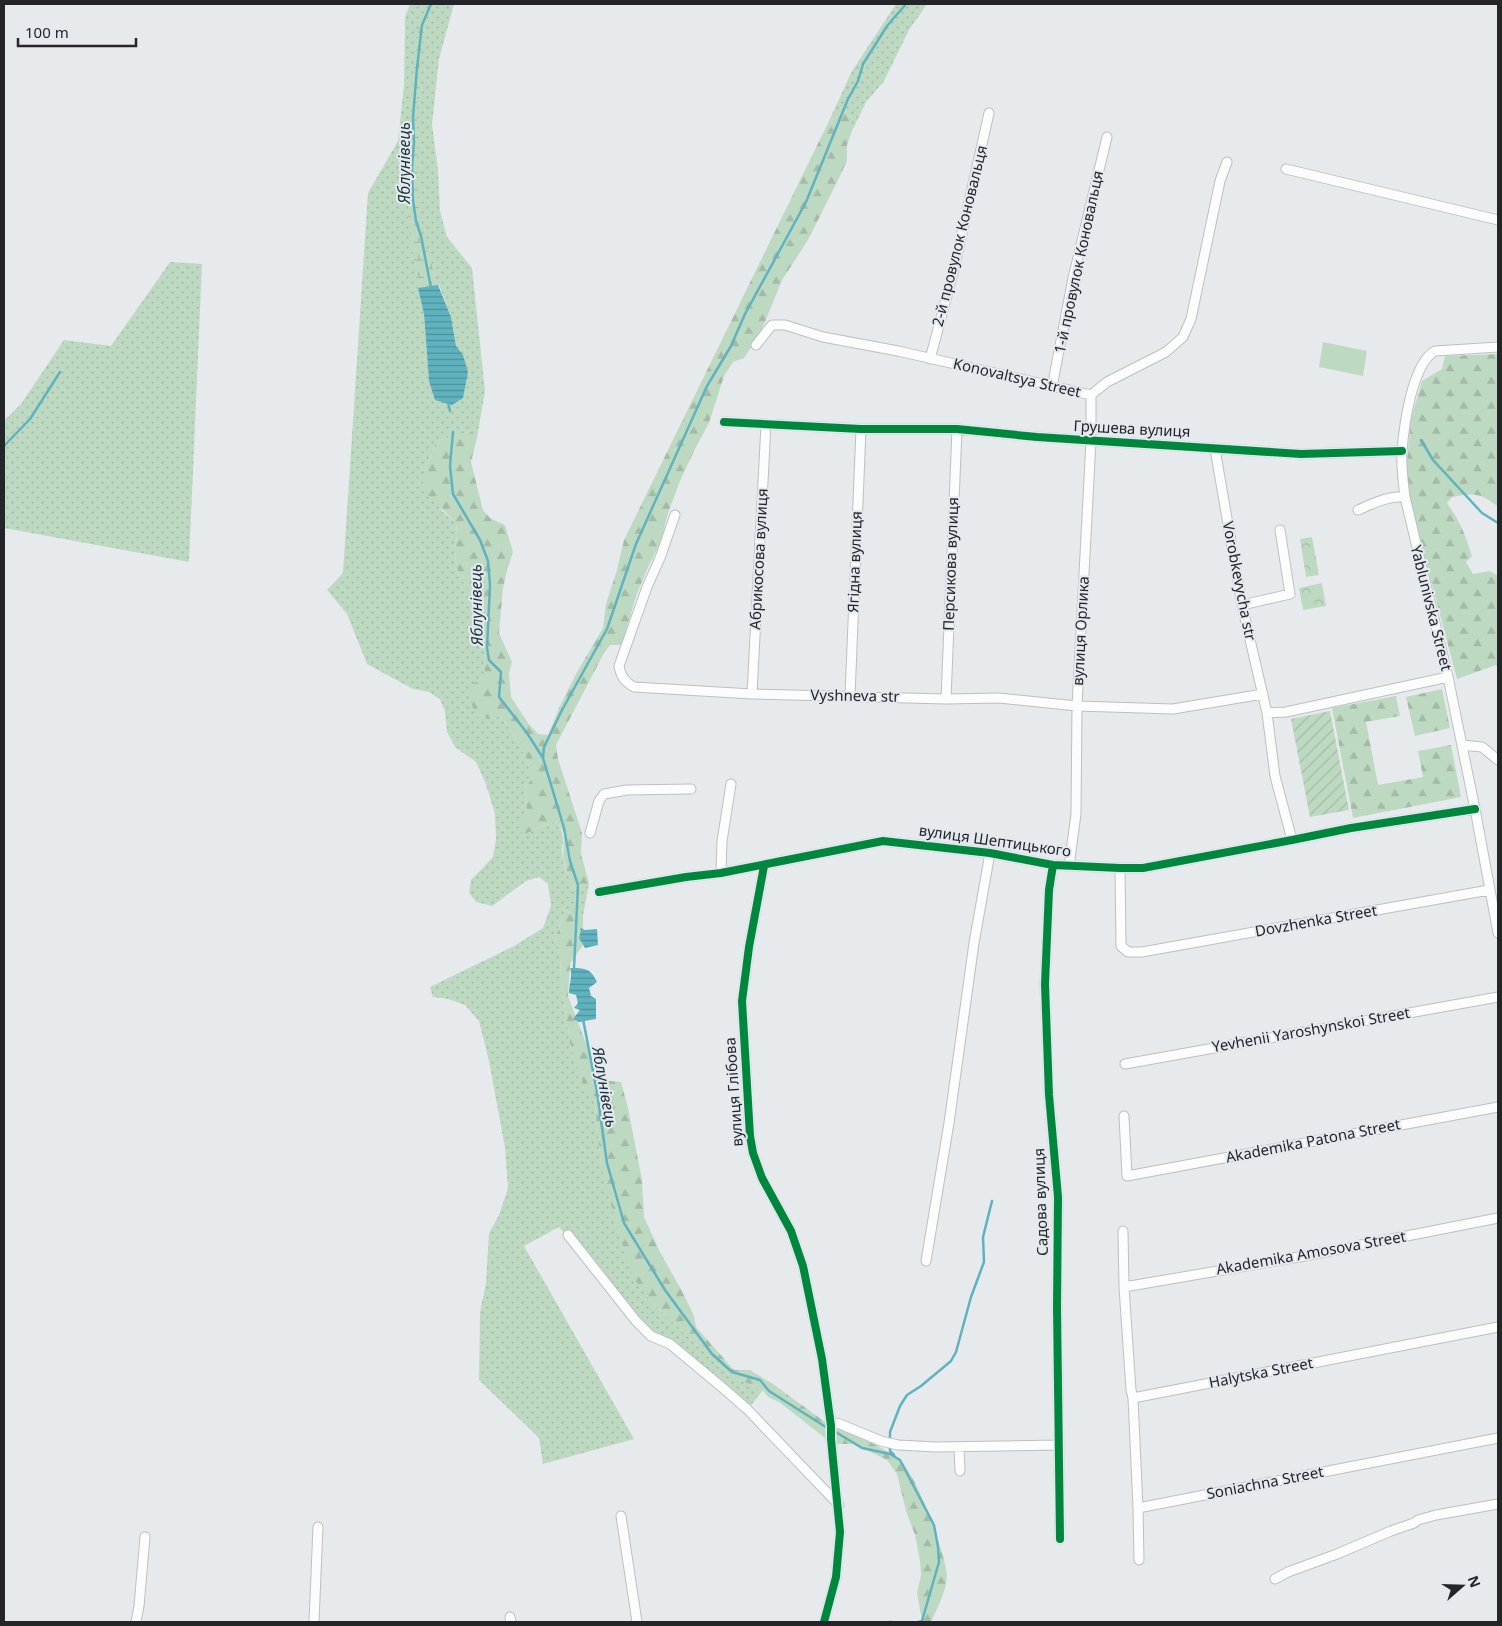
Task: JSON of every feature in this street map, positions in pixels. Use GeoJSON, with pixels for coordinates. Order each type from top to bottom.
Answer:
{"type":"FeatureCollection","features":[{"type":"Feature","properties":{"kind":"street","name":"2-й провулок Коновальця"},"geometry":{"type":"LineString","coordinates":[[930,359],[954,269],[989,113]]}},
{"type":"Feature","properties":{"kind":"street","name":"1-й провулок Коновальця"},"geometry":{"type":"LineString","coordinates":[[1052,387],[1073,278],[1107,137]]}},
{"type":"Feature","properties":{"kind":"street","name":"Konovaltsya Street"},"geometry":{"type":"LineString","coordinates":[[756,345],[772,325],[785,325],[823,337],[1091,395],[1107,382],[1166,352],[1183,337],[1191,319],[1220,181],[1227,162]]}},
{"type":"Feature","properties":{"kind":"street"},"geometry":{"type":"LineString","coordinates":[[1286,169],[1498,220]]}},
{"type":"Feature","properties":{"kind":"street","name":"Yablunivska Street"},"geometry":{"type":"LineString","coordinates":[[1498,347],[1435,351],[1429,354],[1418,372],[1407,417],[1402,451],[1402,476],[1405,497],[1448,677],[1498,933]]}},
{"type":"Feature","properties":{"kind":"street","name":"вулиця Орлика"},"geometry":{"type":"LineString","coordinates":[[1068,866],[1076,814],[1077,706],[1091,441],[1091,395]]}},
{"type":"Feature","properties":{"kind":"street","name":"Грушева вулиця"},"geometry":{"type":"LineString","coordinates":[[724,422],[861,429],[957,429],[1091,441],[1301,454],[1402,451]]}},
{"type":"Feature","properties":{"kind":"street","name":"Абрикосова вулиця"},"geometry":{"type":"LineString","coordinates":[[752,694],[766,424]]}},
{"type":"Feature","properties":{"kind":"street","name":"Ягідна вулиця"},"geometry":{"type":"LineString","coordinates":[[850,696],[861,429]]}},
{"type":"Feature","properties":{"kind":"street","name":"Персикова вулиця"},"geometry":{"type":"LineString","coordinates":[[946,698],[957,429]]}},
{"type":"Feature","properties":{"kind":"street","name":"Vorobkevycha str"},"geometry":{"type":"LineString","coordinates":[[1215,449],[1242,605],[1267,713],[1275,776],[1292,840]]}},
{"type":"Feature","properties":{"kind":"street"},"geometry":{"type":"LineString","coordinates":[[1358,510],[1400,496],[1405,497]]}},
{"type":"Feature","properties":{"kind":"street","name":"Vyshneva str"},"geometry":{"type":"LineString","coordinates":[[675,515],[619,666],[620,675],[634,687],[752,694],[999,698],[1077,706],[1173,709],[1263,694]]}},
{"type":"Feature","properties":{"kind":"street"},"geometry":{"type":"LineString","coordinates":[[1242,605],[1290,594],[1280,530]]}},
{"type":"Feature","properties":{"kind":"street"},"geometry":{"type":"LineString","coordinates":[[1267,713],[1286,712],[1448,677]]}},
{"type":"Feature","properties":{"kind":"street"},"geometry":{"type":"LineString","coordinates":[[1462,745],[1482,748],[1498,760]]}},
{"type":"Feature","properties":{"kind":"street"},"geometry":{"type":"LineString","coordinates":[[721,873],[722,841],[731,784]]}},
{"type":"Feature","properties":{"kind":"street"},"geometry":{"type":"LineString","coordinates":[[590,833],[599,801],[604,794],[627,790],[691,789]]}},
{"type":"Feature","properties":{"kind":"street","name":"вулиця Шептицького"},"geometry":{"type":"LineString","coordinates":[[599,892],[764,866],[883,840],[990,853],[1053,866],[1143,868],[1351,828],[1475,809]]}},
{"type":"Feature","properties":{"kind":"street"},"geometry":{"type":"LineString","coordinates":[[926,1261],[949,1123],[974,943],[990,853]]}},
{"type":"Feature","properties":{"kind":"street","name":"вулиця Глібова"},"geometry":{"type":"LineString","coordinates":[[764,866],[749,947],[742,1002],[750,1136],[752,1153],[762,1178],[791,1231],[802,1266],[822,1359],[839,1506]]}},
{"type":"Feature","properties":{"kind":"street","name":"Садова вулиця"},"geometry":{"type":"LineString","coordinates":[[1053,866],[1049,890],[1045,984],[1049,1095],[1058,1197],[1057,1308],[1060,1539]]}},
{"type":"Feature","properties":{"kind":"street","name":"Dovzhenka Street"},"geometry":{"type":"LineString","coordinates":[[1120,868],[1121,946],[1128,952],[1142,952],[1489,890]]}},
{"type":"Feature","properties":{"kind":"street","name":"Yevhenii Yaroshynskoi Street"},"geometry":{"type":"LineString","coordinates":[[1125,1064],[1498,997]]}},
{"type":"Feature","properties":{"kind":"street","name":"Akademika Patona Street"},"geometry":{"type":"LineString","coordinates":[[1124,1116],[1127,1176],[1498,1107]]}},
{"type":"Feature","properties":{"kind":"street","name":"Akademika Amosova Street"},"geometry":{"type":"LineString","coordinates":[[1124,1287],[1305,1256],[1498,1218]]}},
{"type":"Feature","properties":{"kind":"street"},"geometry":{"type":"LineString","coordinates":[[1123,1231],[1124,1287],[1133,1398],[1139,1560]]}},
{"type":"Feature","properties":{"kind":"street"},"geometry":{"type":"LineString","coordinates":[[568,1235],[636,1321],[651,1336],[670,1344],[746,1409],[839,1506],[840,1532],[836,1577],[824,1622]]}},
{"type":"Feature","properties":{"kind":"street","name":"Halytska Street"},"geometry":{"type":"LineString","coordinates":[[1133,1398],[1498,1327]]}},
{"type":"Feature","properties":{"kind":"street"},"geometry":{"type":"LineString","coordinates":[[831,1424],[840,1424],[881,1441],[898,1445],[959,1447],[1059,1445]]}},
{"type":"Feature","properties":{"kind":"street","name":"Soniachna Street"},"geometry":{"type":"LineString","coordinates":[[1138,1508],[1498,1438]]}},
{"type":"Feature","properties":{"kind":"street"},"geometry":{"type":"LineString","coordinates":[[959,1447],[960,1471]]}},
{"type":"Feature","properties":{"kind":"street"},"geometry":{"type":"LineString","coordinates":[[1275,1579],[1288,1572],[1418,1520],[1498,1504]]}},
{"type":"Feature","properties":{"kind":"street"},"geometry":{"type":"LineString","coordinates":[[621,1516],[637,1622]]}},
{"type":"Feature","properties":{"kind":"street"},"geometry":{"type":"LineString","coordinates":[[314,1622],[318,1527]]}},
{"type":"Feature","properties":{"kind":"street"},"geometry":{"type":"LineString","coordinates":[[136,1622],[145,1537]]}},
{"type":"Feature","properties":{"kind":"green space"},"geometry":{"type":"Polygon","coordinates":[[[410,4],[454,4],[439,59],[432,124],[438,170],[440,211],[447,237],[472,268],[485,391],[477,438],[471,431],[437,441],[424,472],[442,511],[456,523],[455,551],[460,578],[482,605],[487,623],[484,668],[487,678],[490,719],[501,716],[520,746],[530,769],[532,778],[525,788],[527,810],[523,835],[556,821],[563,837],[562,854],[564,864],[574,887],[589,883],[583,916],[565,910],[556,935],[560,953],[561,982],[571,1049],[594,1097],[601,1164],[649,1300],[730,1376],[763,1390],[745,1413],[670,1348],[644,1336],[589,1261],[559,1227],[524,1246],[634,1439],[543,1464],[539,1438],[479,1380],[480,1312],[486,1283],[489,1233],[499,1215],[508,1188],[505,1148],[489,1061],[479,1021],[465,1005],[448,999],[433,997],[430,987],[514,946],[543,928],[551,906],[548,884],[539,877],[526,881],[492,906],[476,902],[469,893],[471,880],[493,857],[496,839],[495,814],[486,784],[476,762],[455,747],[447,732],[445,712],[440,699],[429,692],[413,689],[367,664],[347,614],[327,590],[343,573],[368,193],[398,141],[404,85],[405,17],[410,4]],[[439,285],[418,288],[424,314],[429,381],[456,346],[451,317],[439,285]]]}},
{"type":"Feature","properties":{"kind":"green space"},"geometry":{"type":"Polygon","coordinates":[[[896,4],[927,4],[909,30],[884,81],[866,102],[852,131],[852,119],[844,110],[828,123],[852,71],[896,4]]]}},
{"type":"Feature","properties":{"kind":"green space"},"geometry":{"type":"Polygon","coordinates":[[[420,19],[425,24],[417,88],[418,220],[438,285],[418,288],[408,222],[411,90],[420,19]]]}},
{"type":"Feature","properties":{"kind":"green space"},"geometry":{"type":"Polygon","coordinates":[[[844,110],[852,119],[852,131],[847,145],[847,161],[808,240],[782,280],[761,332],[744,358],[733,362],[724,376],[709,423],[680,481],[668,513],[660,544],[636,596],[622,645],[610,645],[604,653],[556,745],[558,759],[582,833],[581,854],[589,883],[574,887],[563,859],[564,833],[556,821],[523,835],[520,818],[527,810],[525,788],[532,778],[527,761],[515,738],[501,716],[490,719],[475,717],[468,685],[487,678],[484,668],[487,623],[482,605],[460,578],[455,551],[456,523],[425,492],[422,482],[424,472],[437,441],[471,431],[477,438],[471,462],[483,510],[490,518],[505,525],[513,552],[503,588],[499,633],[512,662],[509,674],[511,697],[528,723],[538,734],[548,735],[577,672],[603,628],[606,604],[624,540],[828,123],[844,110]]]}},
{"type":"Feature","properties":{"kind":"green space"},"geometry":{"type":"Polygon","coordinates":[[[170,262],[202,264],[189,562],[4,528],[4,421],[21,404],[64,340],[111,346],[170,262]]]}},
{"type":"Feature","properties":{"kind":"green space"},"geometry":{"type":"Polygon","coordinates":[[[1323,342],[1367,351],[1363,376],[1319,367],[1323,342]]]}},
{"type":"Feature","properties":{"kind":"green space"},"geometry":{"type":"Polygon","coordinates":[[[1498,354],[1498,507],[1481,496],[1471,494],[1452,497],[1447,503],[1459,522],[1467,542],[1472,556],[1466,562],[1473,574],[1490,571],[1498,576],[1498,668],[1496,665],[1457,679],[1405,482],[1411,419],[1422,381],[1442,369],[1445,356],[1498,354]]]}},
{"type":"Feature","properties":{"kind":"green space"},"geometry":{"type":"Polygon","coordinates":[[[1312,537],[1319,575],[1306,577],[1300,539],[1312,537]]]}},
{"type":"Feature","properties":{"kind":"green space"},"geometry":{"type":"Polygon","coordinates":[[[1322,583],[1326,606],[1303,610],[1299,588],[1322,583]]]}},
{"type":"Feature","properties":{"kind":"green space"},"geometry":{"type":"Polygon","coordinates":[[[1442,689],[1450,728],[1415,736],[1406,697],[1442,689]]]}},
{"type":"Feature","properties":{"kind":"green space"},"geometry":{"type":"Polygon","coordinates":[[[1396,696],[1400,716],[1366,722],[1378,785],[1423,777],[1418,751],[1451,745],[1461,797],[1353,818],[1332,708],[1396,696]]]}},
{"type":"Feature","properties":{"kind":"green space"},"geometry":{"type":"Polygon","coordinates":[[[1330,711],[1349,810],[1310,817],[1291,719],[1330,711]]]}},
{"type":"Feature","properties":{"kind":"green space"},"geometry":{"type":"Polygon","coordinates":[[[565,910],[583,916],[583,945],[570,964],[568,996],[600,1080],[621,1082],[642,1180],[644,1217],[694,1316],[696,1327],[734,1370],[750,1370],[773,1384],[825,1422],[825,1438],[779,1402],[768,1397],[763,1390],[730,1376],[649,1300],[633,1277],[616,1224],[601,1164],[594,1097],[587,1094],[571,1049],[561,982],[560,953],[556,936],[565,910]]]}},
{"type":"Feature","properties":{"kind":"green space"},"geometry":{"type":"Polygon","coordinates":[[[837,1428],[877,1446],[899,1459],[906,1467],[921,1496],[941,1549],[947,1575],[944,1593],[931,1622],[918,1622],[922,1621],[917,1593],[921,1575],[920,1561],[915,1535],[906,1511],[897,1474],[887,1460],[854,1444],[837,1444],[837,1428]]]}},
{"type":"Feature","properties":{"kind":"water"},"geometry":{"type":"Polygon","coordinates":[[[438,285],[451,317],[456,346],[463,355],[468,372],[463,398],[452,405],[435,400],[429,381],[424,314],[418,288],[438,285]]]}},
{"type":"Feature","properties":{"kind":"water"},"geometry":{"type":"Polygon","coordinates":[[[580,928],[585,930],[597,929],[598,945],[585,948],[579,938],[580,928]]]}},
{"type":"Feature","properties":{"kind":"water"},"geometry":{"type":"Polygon","coordinates":[[[570,968],[590,971],[595,977],[597,982],[589,988],[591,996],[596,999],[596,1019],[579,1022],[573,1019],[580,1010],[574,1008],[578,1003],[576,995],[569,993],[570,968]]]}},
{"type":"Feature","properties":{"kind":"waterway","name":"Яблунівець"},"geometry":{"type":"LineString","coordinates":[[431,4],[422,25],[413,117],[414,143],[412,167],[416,221],[421,236],[431,288]]}},
{"type":"Feature","properties":{"kind":"waterway"},"geometry":{"type":"LineString","coordinates":[[543,758],[544,747],[562,710],[607,629],[636,544],[707,386],[731,346],[745,314],[806,202],[848,99],[858,81],[863,64],[887,26],[906,4]]}},
{"type":"Feature","properties":{"kind":"waterway"},"geometry":{"type":"LineString","coordinates":[[4,446],[30,419],[60,372]]}},
{"type":"Feature","properties":{"kind":"waterway","name":"Яблунівець"},"geometry":{"type":"LineString","coordinates":[[448,402],[450,411]]}},
{"type":"Feature","properties":{"kind":"waterway","name":"Яблунівець"},"geometry":{"type":"LineString","coordinates":[[453,432],[450,466],[453,494],[480,540],[488,561],[490,585],[487,648],[489,660],[501,672],[499,697],[527,733],[543,758],[564,828],[570,861],[578,885],[574,969]]}},
{"type":"Feature","properties":{"kind":"waterway"},"geometry":{"type":"LineString","coordinates":[[1421,440],[1433,460],[1482,513],[1498,523]]}},
{"type":"Feature","properties":{"kind":"waterway","name":"Яблунівець"},"geometry":{"type":"LineString","coordinates":[[583,1019],[597,1092],[607,1163],[624,1223],[665,1290],[712,1354],[732,1372],[760,1380],[769,1391],[829,1429]]}},
{"type":"Feature","properties":{"kind":"waterway"},"geometry":{"type":"LineString","coordinates":[[894,1455],[890,1451],[890,1432],[900,1406],[907,1395],[951,1361],[956,1352],[971,1297],[984,1262],[983,1237],[992,1201]]}},
{"type":"Feature","properties":{"kind":"waterway","name":"Яблунівець"},"geometry":{"type":"LineString","coordinates":[[834,1431],[862,1448],[890,1454],[900,1460],[934,1525],[939,1562],[922,1621],[918,1622]]}},
{"type":"Feature","properties":{"kind":"cycle path"},"geometry":{"type":"LineString","coordinates":[[724,422],[861,429],[957,429],[1037,437],[1301,454],[1402,451]]}},
{"type":"Feature","properties":{"kind":"cycle path"},"geometry":{"type":"LineString","coordinates":[[599,892],[721,873],[883,841],[990,853],[1053,865],[1143,868],[1351,828],[1475,809]]}},
{"type":"Feature","properties":{"kind":"cycle path"},"geometry":{"type":"LineString","coordinates":[[1053,865],[1049,890],[1045,984],[1049,1095],[1058,1197],[1057,1308],[1060,1539]]}},
{"type":"Feature","properties":{"kind":"cycle path"},"geometry":{"type":"LineString","coordinates":[[764,866],[749,947],[742,1001],[750,1136],[753,1153],[762,1178],[791,1231],[803,1266],[822,1359],[831,1426],[840,1532],[836,1577],[824,1622]]}}]}
